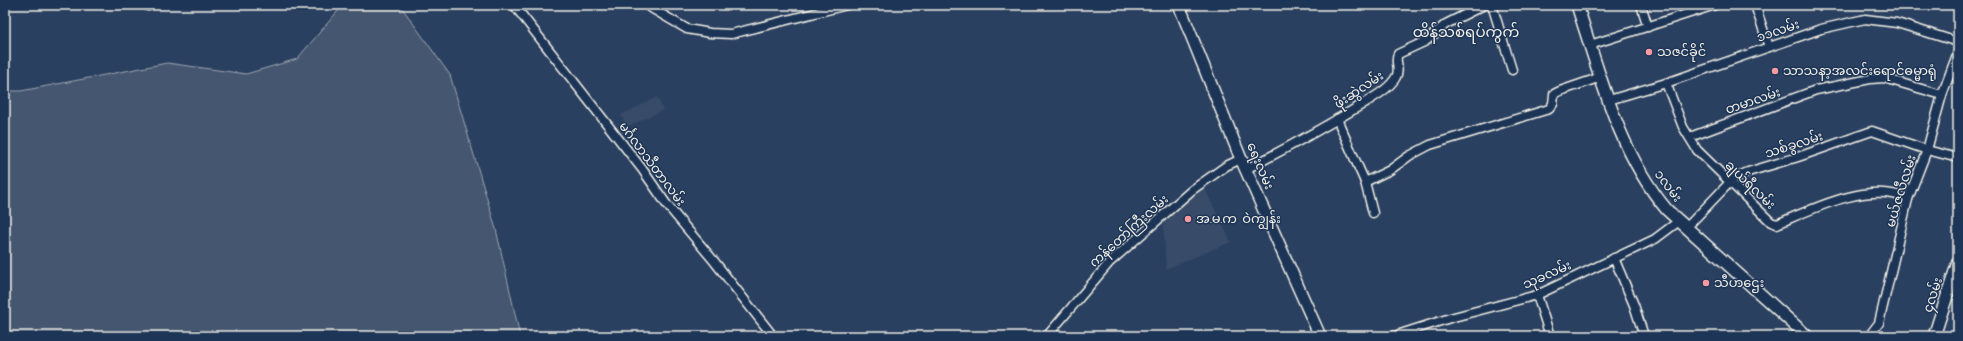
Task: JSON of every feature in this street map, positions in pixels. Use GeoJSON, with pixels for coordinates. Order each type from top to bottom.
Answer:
{"type":"FeatureCollection","features":[{"type":"Feature","properties":{"kind":"street","name":"မင်္ဂလာသီတာလမ်း"},"geometry":{"type":"LineString","coordinates":[[514,5],[642,169],[667,205],[714,261],[773,336]]}},
{"type":"Feature","properties":{"kind":"street"},"geometry":{"type":"LineString","coordinates":[[646,5],[687,28],[710,33],[731,34],[847,5]]}},
{"type":"Feature","properties":{"kind":"street","name":"ရေးလမ်း"},"geometry":{"type":"LineString","coordinates":[[1179,5],[1244,164],[1320,336]]}},
{"type":"Feature","properties":{"kind":"street","name":"ဖိုးဆွဲလမ်း"},"geometry":{"type":"LineString","coordinates":[[1244,164],[1288,149],[1372,97],[1393,81],[1398,72],[1398,54],[1426,40],[1446,24],[1484,5]]}},
{"type":"Feature","properties":{"kind":"street"},"geometry":{"type":"LineString","coordinates":[[1492,5],[1512,70]]}},
{"type":"Feature","properties":{"kind":"street","name":"၁လမ်း"},"geometry":{"type":"LineString","coordinates":[[1577,5],[1616,122],[1636,165],[1650,190],[1682,224],[1807,336]]}},
{"type":"Feature","properties":{"kind":"street"},"geometry":{"type":"LineString","coordinates":[[1641,5],[1648,27]]}},
{"type":"Feature","properties":{"kind":"street"},"geometry":{"type":"LineString","coordinates":[[1590,45],[1648,27],[1700,7],[1715,5]]}},
{"type":"Feature","properties":{"kind":"street"},"geometry":{"type":"LineString","coordinates":[[1755,5],[1769,47]]}},
{"type":"Feature","properties":{"kind":"street","name":"၁၁လမ်း"},"geometry":{"type":"LineString","coordinates":[[1609,100],[1666,83],[1821,29],[1866,20],[1897,23],[1958,42]]}},
{"type":"Feature","properties":{"kind":"street","name":"မယ်ဇလီလမ်း"},"geometry":{"type":"LineString","coordinates":[[1869,336],[1879,323],[1908,199],[1927,150],[1942,95],[1958,52]]}},
{"type":"Feature","properties":{"kind":"street"},"geometry":{"type":"LineString","coordinates":[[1365,182],[1390,170],[1409,156],[1430,145],[1549,109],[1553,104],[1554,94],[1601,78]]}},
{"type":"Feature","properties":{"kind":"street","name":"တမာလမ်း"},"geometry":{"type":"LineString","coordinates":[[1690,137],[1816,90],[1870,79],[1884,78],[1942,95]]}},
{"type":"Feature","properties":{"kind":"street","name":"ချယ်ရီလမ်း"},"geometry":{"type":"LineString","coordinates":[[1666,83],[1683,126],[1697,150],[1763,216],[1777,224],[1830,202],[1872,193],[1903,196],[1908,199]]}},
{"type":"Feature","properties":{"kind":"street"},"geometry":{"type":"LineString","coordinates":[[1337,119],[1365,182],[1373,213]]}},
{"type":"Feature","properties":{"kind":"street","name":"သစ်ခွလမ်း"},"geometry":{"type":"LineString","coordinates":[[1682,224],[1729,182],[1748,172],[1872,131],[1927,150],[1958,158]]}},
{"type":"Feature","properties":{"kind":"street","name":"ကန်တော်ကြီးလမ်း"},"geometry":{"type":"LineString","coordinates":[[1048,336],[1110,262],[1192,190],[1226,166],[1244,164]]}},
{"type":"Feature","properties":{"kind":"street","name":"သုခလမ်း"},"geometry":{"type":"LineString","coordinates":[[1394,336],[1450,318],[1537,295],[1655,239],[1682,224]]}},
{"type":"Feature","properties":{"kind":"street"},"geometry":{"type":"LineString","coordinates":[[1614,258],[1634,305],[1644,336]]}},
{"type":"Feature","properties":{"kind":"street","name":"၄လမ်း"},"geometry":{"type":"LineString","coordinates":[[1934,336],[1955,280],[1958,262]]}},
{"type":"Feature","properties":{"kind":"street"},"geometry":{"type":"LineString","coordinates":[[1537,295],[1550,336]]}},
{"type":"Feature","properties":{"kind":"shaded area"},"geometry":{"type":"Polygon","coordinates":[[[343,5],[400,5],[450,75],[496,229],[520,336],[5,336],[5,91],[21,91],[167,63],[246,74],[297,59],[343,5]]]}},
{"type":"Feature","properties":{"kind":"shaded area"},"geometry":{"type":"Polygon","coordinates":[[[657,97],[663,110],[627,127],[621,115],[657,97]]]}},
{"type":"Feature","properties":{"kind":"shaded area"},"geometry":{"type":"Polygon","coordinates":[[[1203,185],[1231,242],[1166,269],[1163,220],[1203,185]]]}},
{"type":"Feature","properties":{"kind":"place","name":"သဇင်ခိုင်"},"geometry":{"type":"Point","coordinates":[1649,52]}},
{"type":"Feature","properties":{"kind":"place","name":"သာသနာ့အလင်းရောင်ဓမ္မာရုံ"},"geometry":{"type":"Point","coordinates":[1775,71]}},
{"type":"Feature","properties":{"kind":"place","name":"အ.မ.က ဝဲကျွန်း"},"geometry":{"type":"Point","coordinates":[1188,219]}},
{"type":"Feature","properties":{"kind":"place","name":"သီဟဌေး"},"geometry":{"type":"Point","coordinates":[1706,283]}},
{"type":"Feature","properties":{"kind":"district","name":"ထိန်သစ်ရပ်ကွက်"},"geometry":{"type":"Point","coordinates":[1466,32]}}]}
